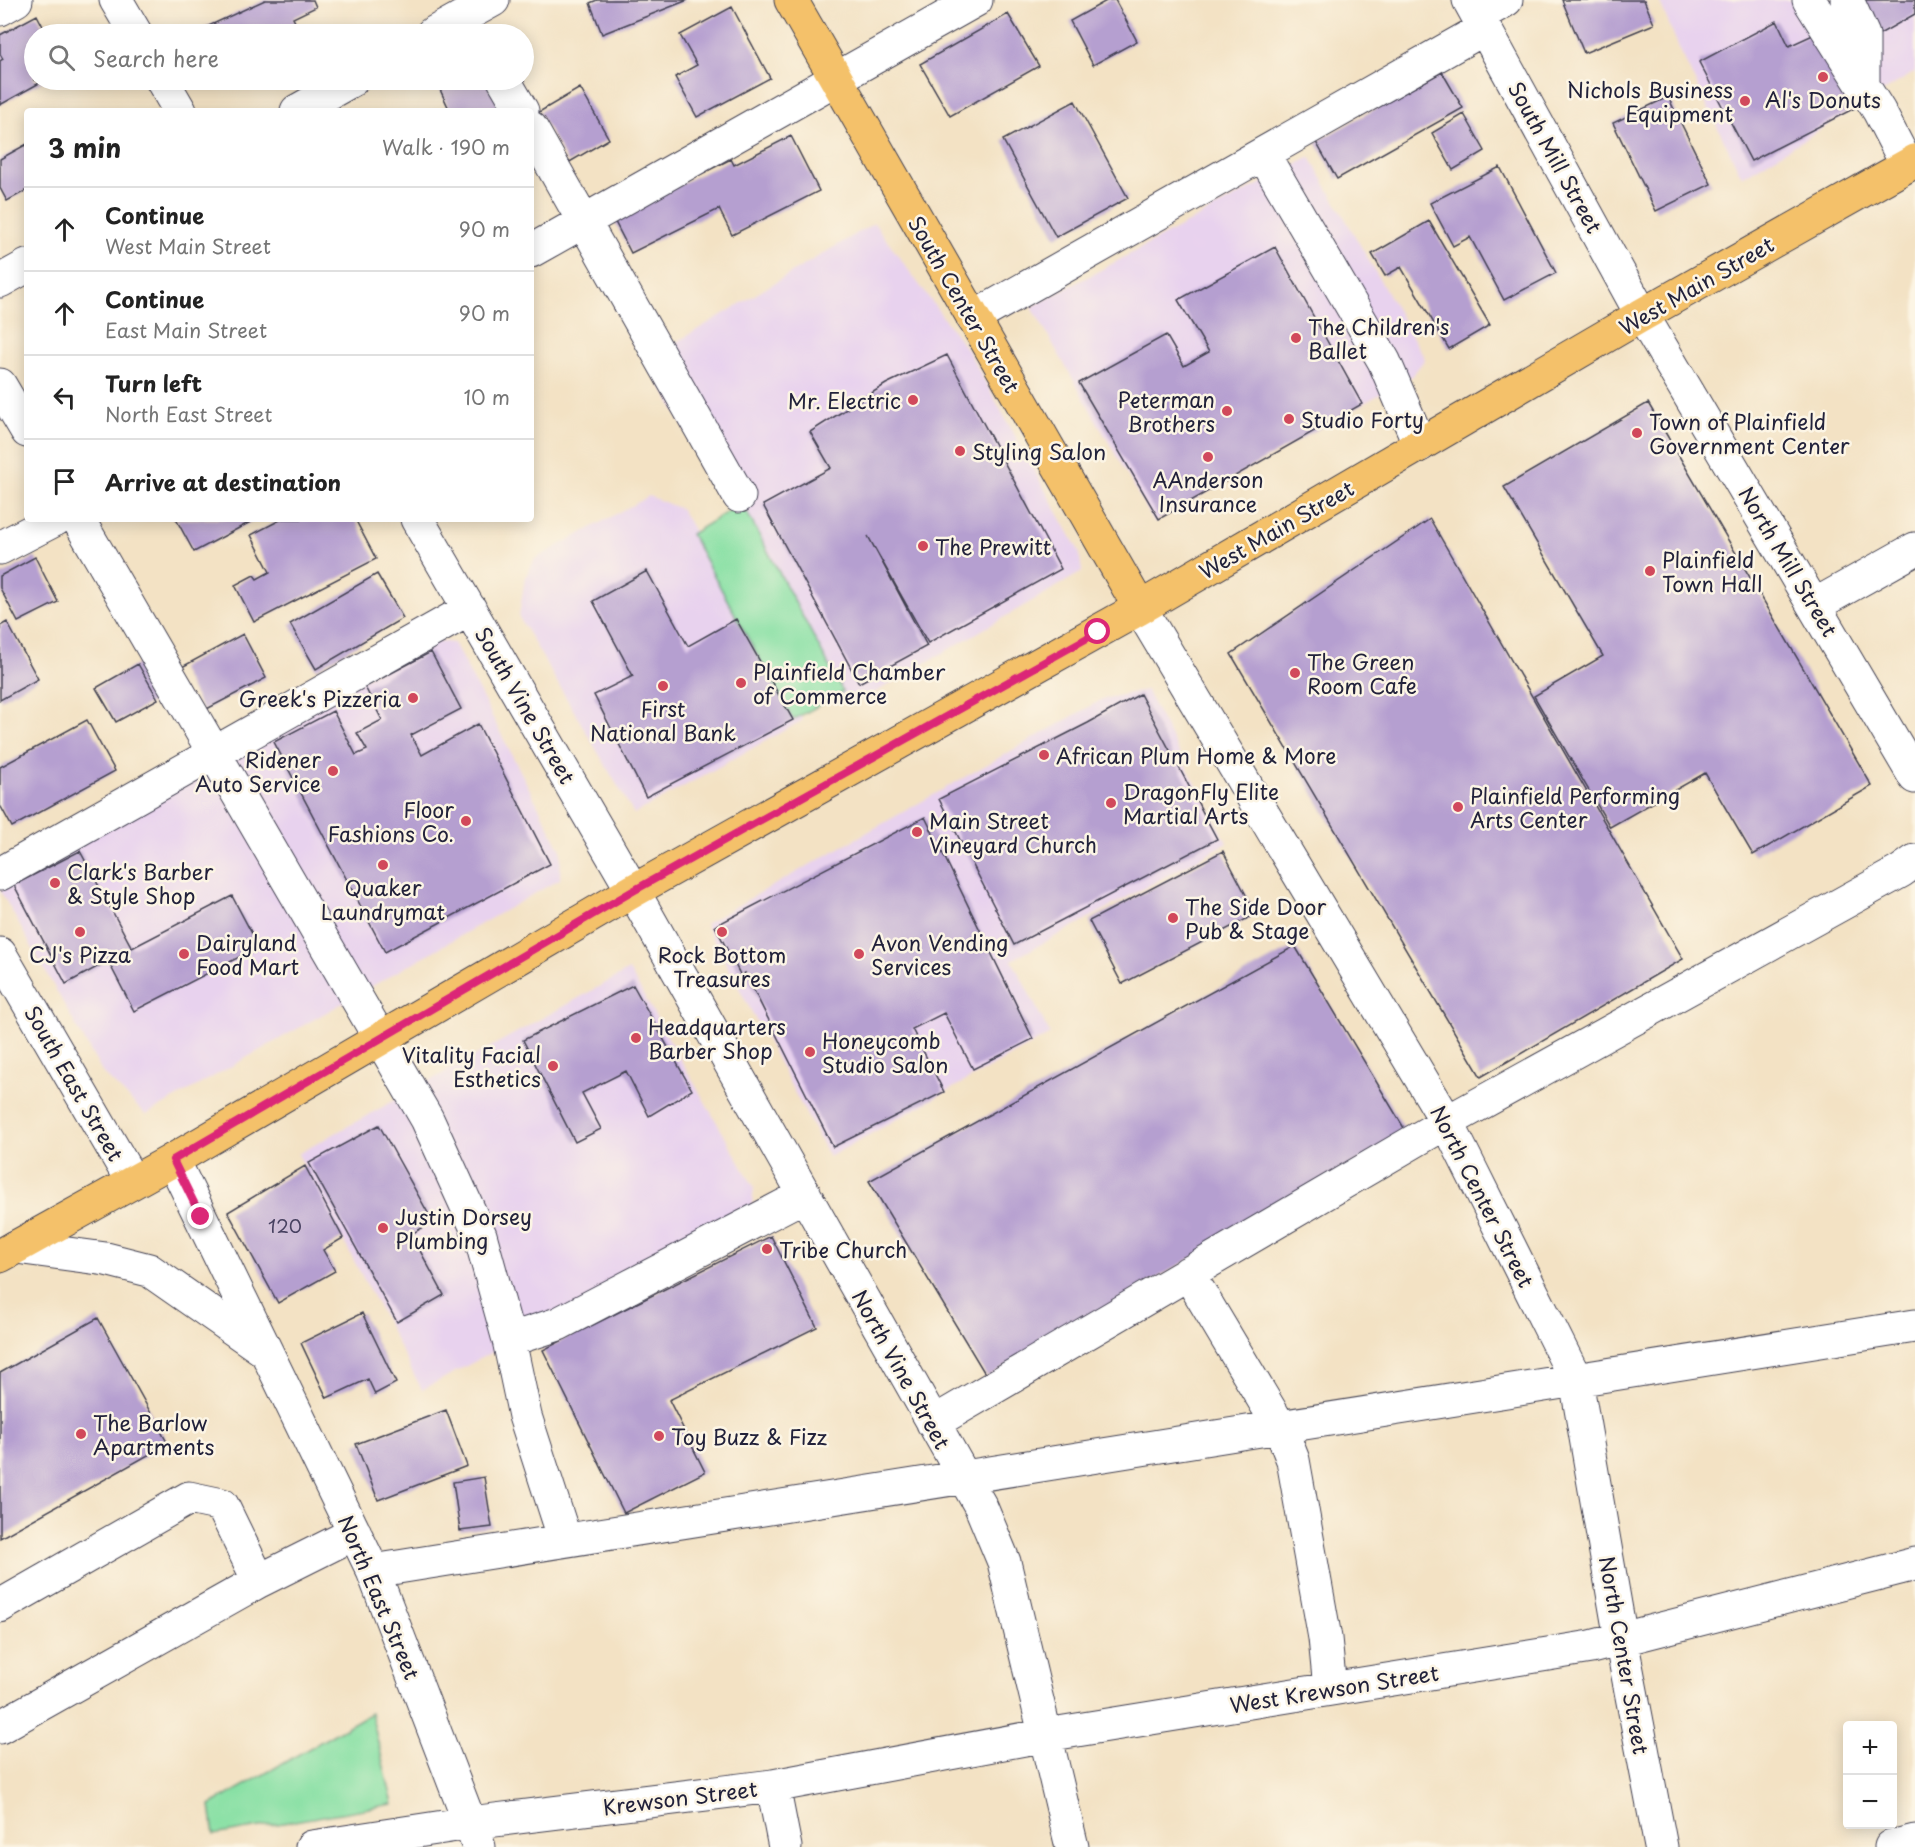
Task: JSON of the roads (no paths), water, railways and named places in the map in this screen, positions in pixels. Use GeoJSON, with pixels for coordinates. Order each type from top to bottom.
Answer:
{"type":"FeatureCollection","features":[{"type":"Feature","properties":{"kind":"main road","name":"South Center Street"},"geometry":{"type":"LineString","coordinates":[[791,0],[1140,608]]}},
{"type":"Feature","properties":{"kind":"main road","name":"West Main Street"},"geometry":{"type":"LineString","coordinates":[[8,1252],[173,1160],[633,891],[1140,608],[1642,315],[1911,163]]}},
{"type":"Feature","properties":{"kind":"street"},"geometry":{"type":"LineString","coordinates":[[0,9],[16,0]]}},
{"type":"Feature","properties":{"kind":"street"},"geometry":{"type":"LineString","coordinates":[[116,0],[130,24]]}},
{"type":"Feature","properties":{"kind":"street"},"geometry":{"type":"LineString","coordinates":[[534,249],[976,0]]}},
{"type":"Feature","properties":{"kind":"street"},"geometry":{"type":"LineString","coordinates":[[974,318],[1263,154],[1478,15],[1506,0]]}},
{"type":"Feature","properties":{"kind":"street"},"geometry":{"type":"LineString","coordinates":[[1809,0],[1911,163]]}},
{"type":"Feature","properties":{"kind":"street"},"geometry":{"type":"LineString","coordinates":[[1847,0],[1863,35],[1863,86]]}},
{"type":"Feature","properties":{"kind":"street","name":"South Mill Street"},"geometry":{"type":"LineString","coordinates":[[1478,15],[1642,315]]}},
{"type":"Feature","properties":{"kind":"street"},"geometry":{"type":"LineString","coordinates":[[458,24],[479,16]]}},
{"type":"Feature","properties":{"kind":"street"},"geometry":{"type":"LineString","coordinates":[[168,90],[178,108]]}},
{"type":"Feature","properties":{"kind":"street"},"geometry":{"type":"LineString","coordinates":[[302,108],[334,90]]}},
{"type":"Feature","properties":{"kind":"street"},"geometry":{"type":"LineString","coordinates":[[510,90],[520,108]]}},
{"type":"Feature","properties":{"kind":"street"},"geometry":{"type":"LineString","coordinates":[[534,133],[739,496]]}},
{"type":"Feature","properties":{"kind":"street"},"geometry":{"type":"LineString","coordinates":[[1263,154],[1384,361],[1420,445]]}},
{"type":"Feature","properties":{"kind":"street"},"geometry":{"type":"LineString","coordinates":[[0,281],[24,268]]}},
{"type":"Feature","properties":{"kind":"street","name":"North Mill Street"},"geometry":{"type":"LineString","coordinates":[[1642,315],[1915,777]]}},
{"type":"Feature","properties":{"kind":"street"},"geometry":{"type":"LineString","coordinates":[[0,385],[24,426]]}},
{"type":"Feature","properties":{"kind":"street"},"geometry":{"type":"LineString","coordinates":[[0,548],[74,522]]}},
{"type":"Feature","properties":{"kind":"street"},"geometry":{"type":"LineString","coordinates":[[78,522],[427,1119],[480,1235],[508,1340],[525,1416],[565,1540]]}},
{"type":"Feature","properties":{"kind":"street","name":"South Vine Street"},"geometry":{"type":"LineString","coordinates":[[419,522],[633,891]]}},
{"type":"Feature","properties":{"kind":"street"},"geometry":{"type":"LineString","coordinates":[[1815,605],[1915,549]]}},
{"type":"Feature","properties":{"kind":"street","name":"North Center Street"},"geometry":{"type":"LineString","coordinates":[[1140,608],[1447,1122],[1576,1380],[1621,1639],[1661,1847]]}},
{"type":"Feature","properties":{"kind":"street"},"geometry":{"type":"LineString","coordinates":[[0,874],[470,609]]}},
{"type":"Feature","properties":{"kind":"street"},"geometry":{"type":"LineString","coordinates":[[933,1423],[1447,1122],[1915,861]]}},
{"type":"Feature","properties":{"kind":"street","name":"North Vine Street"},"geometry":{"type":"LineString","coordinates":[[633,891],[981,1507],[1004,1562],[1072,1847]]}},
{"type":"Feature","properties":{"kind":"street","name":"South East Street"},"geometry":{"type":"LineString","coordinates":[[0,954],[132,1181]]}},
{"type":"Feature","properties":{"kind":"street","name":"North East Street"},"geometry":{"type":"LineString","coordinates":[[173,1160],[373,1571],[474,1835]]}},
{"type":"Feature","properties":{"kind":"street"},"geometry":{"type":"LineString","coordinates":[[508,1340],[558,1324],[805,1195]]}},
{"type":"Feature","properties":{"kind":"street","name":"North East Street"},"geometry":{"type":"LineString","coordinates":[[8,1252],[106,1259],[149,1270],[267,1352]]}},
{"type":"Feature","properties":{"kind":"street"},"geometry":{"type":"LineString","coordinates":[[1188,1274],[1280,1427],[1293,1460],[1325,1638],[1330,1689]]}},
{"type":"Feature","properties":{"kind":"street"},"geometry":{"type":"LineString","coordinates":[[373,1571],[1915,1326]]}},
{"type":"Feature","properties":{"kind":"street"},"geometry":{"type":"LineString","coordinates":[[0,1606],[189,1498],[222,1505],[259,1581]]}},
{"type":"Feature","properties":{"kind":"street"},"geometry":{"type":"LineString","coordinates":[[0,1727],[259,1581],[355,1533]]}},
{"type":"Feature","properties":{"kind":"street","name":"West Krewson Street"},"geometry":{"type":"LineString","coordinates":[[1046,1735],[1591,1647],[1915,1564]]}},
{"type":"Feature","properties":{"kind":"street","name":"Krewson Street"},"geometry":{"type":"LineString","coordinates":[[312,1847],[474,1835],[773,1786],[1046,1735]]}},
{"type":"Feature","properties":{"kind":"street"},"geometry":{"type":"LineString","coordinates":[[773,1786],[785,1847]]}},
{"type":"Feature","properties":{"kind":"street"},"geometry":{"type":"LineString","coordinates":[[1891,1847],[1915,1841]]}},
{"type":"Feature","properties":{"kind":"place","name":"Al's Donuts"},"geometry":{"type":"Point","coordinates":[1823,77]}},
{"type":"Feature","properties":{"kind":"place","name":"Nichols Business Equipment"},"geometry":{"type":"Point","coordinates":[1745,101]}},
{"type":"Feature","properties":{"kind":"place","name":"The Children's Ballet"},"geometry":{"type":"Point","coordinates":[1296,338]}},
{"type":"Feature","properties":{"kind":"place","name":"Mr. Electric"},"geometry":{"type":"Point","coordinates":[913,400]}},
{"type":"Feature","properties":{"kind":"place","name":"Peterman Brothers"},"geometry":{"type":"Point","coordinates":[1227,411]}},
{"type":"Feature","properties":{"kind":"place","name":"Studio Forty"},"geometry":{"type":"Point","coordinates":[1289,419]}},
{"type":"Feature","properties":{"kind":"place","name":"Town of Plainfield Government Center"},"geometry":{"type":"Point","coordinates":[1637,433]}},
{"type":"Feature","properties":{"kind":"place","name":"Styling Salon"},"geometry":{"type":"Point","coordinates":[960,451]}},
{"type":"Feature","properties":{"kind":"place","name":"AAnderson Insurance"},"geometry":{"type":"Point","coordinates":[1208,457]}},
{"type":"Feature","properties":{"kind":"place","name":"The Prewitt"},"geometry":{"type":"Point","coordinates":[923,546]}},
{"type":"Feature","properties":{"kind":"place","name":"Plainfield Town Hall"},"geometry":{"type":"Point","coordinates":[1650,571]}},
{"type":"Feature","properties":{"kind":"place","name":"The Green Room Cafe"},"geometry":{"type":"Point","coordinates":[1295,673]}},
{"type":"Feature","properties":{"kind":"place","name":"Plainfield Chamber of Commerce"},"geometry":{"type":"Point","coordinates":[741,683]}},
{"type":"Feature","properties":{"kind":"place","name":"First National Bank"},"geometry":{"type":"Point","coordinates":[663,686]}},
{"type":"Feature","properties":{"kind":"place","name":"Greek's Pizzeria"},"geometry":{"type":"Point","coordinates":[413,698]}},
{"type":"Feature","properties":{"kind":"place","name":"African Plum Home & More"},"geometry":{"type":"Point","coordinates":[1044,755]}},
{"type":"Feature","properties":{"kind":"place","name":"Ridener Auto Service"},"geometry":{"type":"Point","coordinates":[333,771]}},
{"type":"Feature","properties":{"kind":"place","name":"DragonFly Elite Martial Arts"},"geometry":{"type":"Point","coordinates":[1111,803]}},
{"type":"Feature","properties":{"kind":"place","name":"Plainfield Performing Arts Center"},"geometry":{"type":"Point","coordinates":[1458,807]}},
{"type":"Feature","properties":{"kind":"place","name":"Floor Fashions Co."},"geometry":{"type":"Point","coordinates":[466,821]}},
{"type":"Feature","properties":{"kind":"place","name":"Main Street Vineyard Church"},"geometry":{"type":"Point","coordinates":[917,832]}},
{"type":"Feature","properties":{"kind":"place","name":"Quaker Laundrymat"},"geometry":{"type":"Point","coordinates":[383,865]}},
{"type":"Feature","properties":{"kind":"place","name":"Clark's Barber & Style Shop"},"geometry":{"type":"Point","coordinates":[55,883]}},
{"type":"Feature","properties":{"kind":"place","name":"The Side Door Pub & Stage"},"geometry":{"type":"Point","coordinates":[1173,918]}},
{"type":"Feature","properties":{"kind":"place","name":"CJ's Pizza"},"geometry":{"type":"Point","coordinates":[80,932]}},
{"type":"Feature","properties":{"kind":"place","name":"Rock Bottom Treasures"},"geometry":{"type":"Point","coordinates":[722,932]}},
{"type":"Feature","properties":{"kind":"place","name":"Dairyland Food Mart"},"geometry":{"type":"Point","coordinates":[184,954]}},
{"type":"Feature","properties":{"kind":"place","name":"Avon Vending Services"},"geometry":{"type":"Point","coordinates":[859,954]}},
{"type":"Feature","properties":{"kind":"place","name":"Headquarters Barber Shop"},"geometry":{"type":"Point","coordinates":[636,1038]}},
{"type":"Feature","properties":{"kind":"place","name":"Honeycomb Studio Salon"},"geometry":{"type":"Point","coordinates":[810,1052]}},
{"type":"Feature","properties":{"kind":"place","name":"Vitality Facial Esthetics"},"geometry":{"type":"Point","coordinates":[553,1066]}},
{"type":"Feature","properties":{"kind":"place","name":"Justin Dorsey Plumbing"},"geometry":{"type":"Point","coordinates":[383,1228]}},
{"type":"Feature","properties":{"kind":"place","name":"Tribe Church"},"geometry":{"type":"Point","coordinates":[767,1249]}},
{"type":"Feature","properties":{"kind":"place","name":"The Barlow Apartments"},"geometry":{"type":"Point","coordinates":[81,1434]}},
{"type":"Feature","properties":{"kind":"place","name":"Toy Buzz & Fizz"},"geometry":{"type":"Point","coordinates":[659,1436]}}]}
